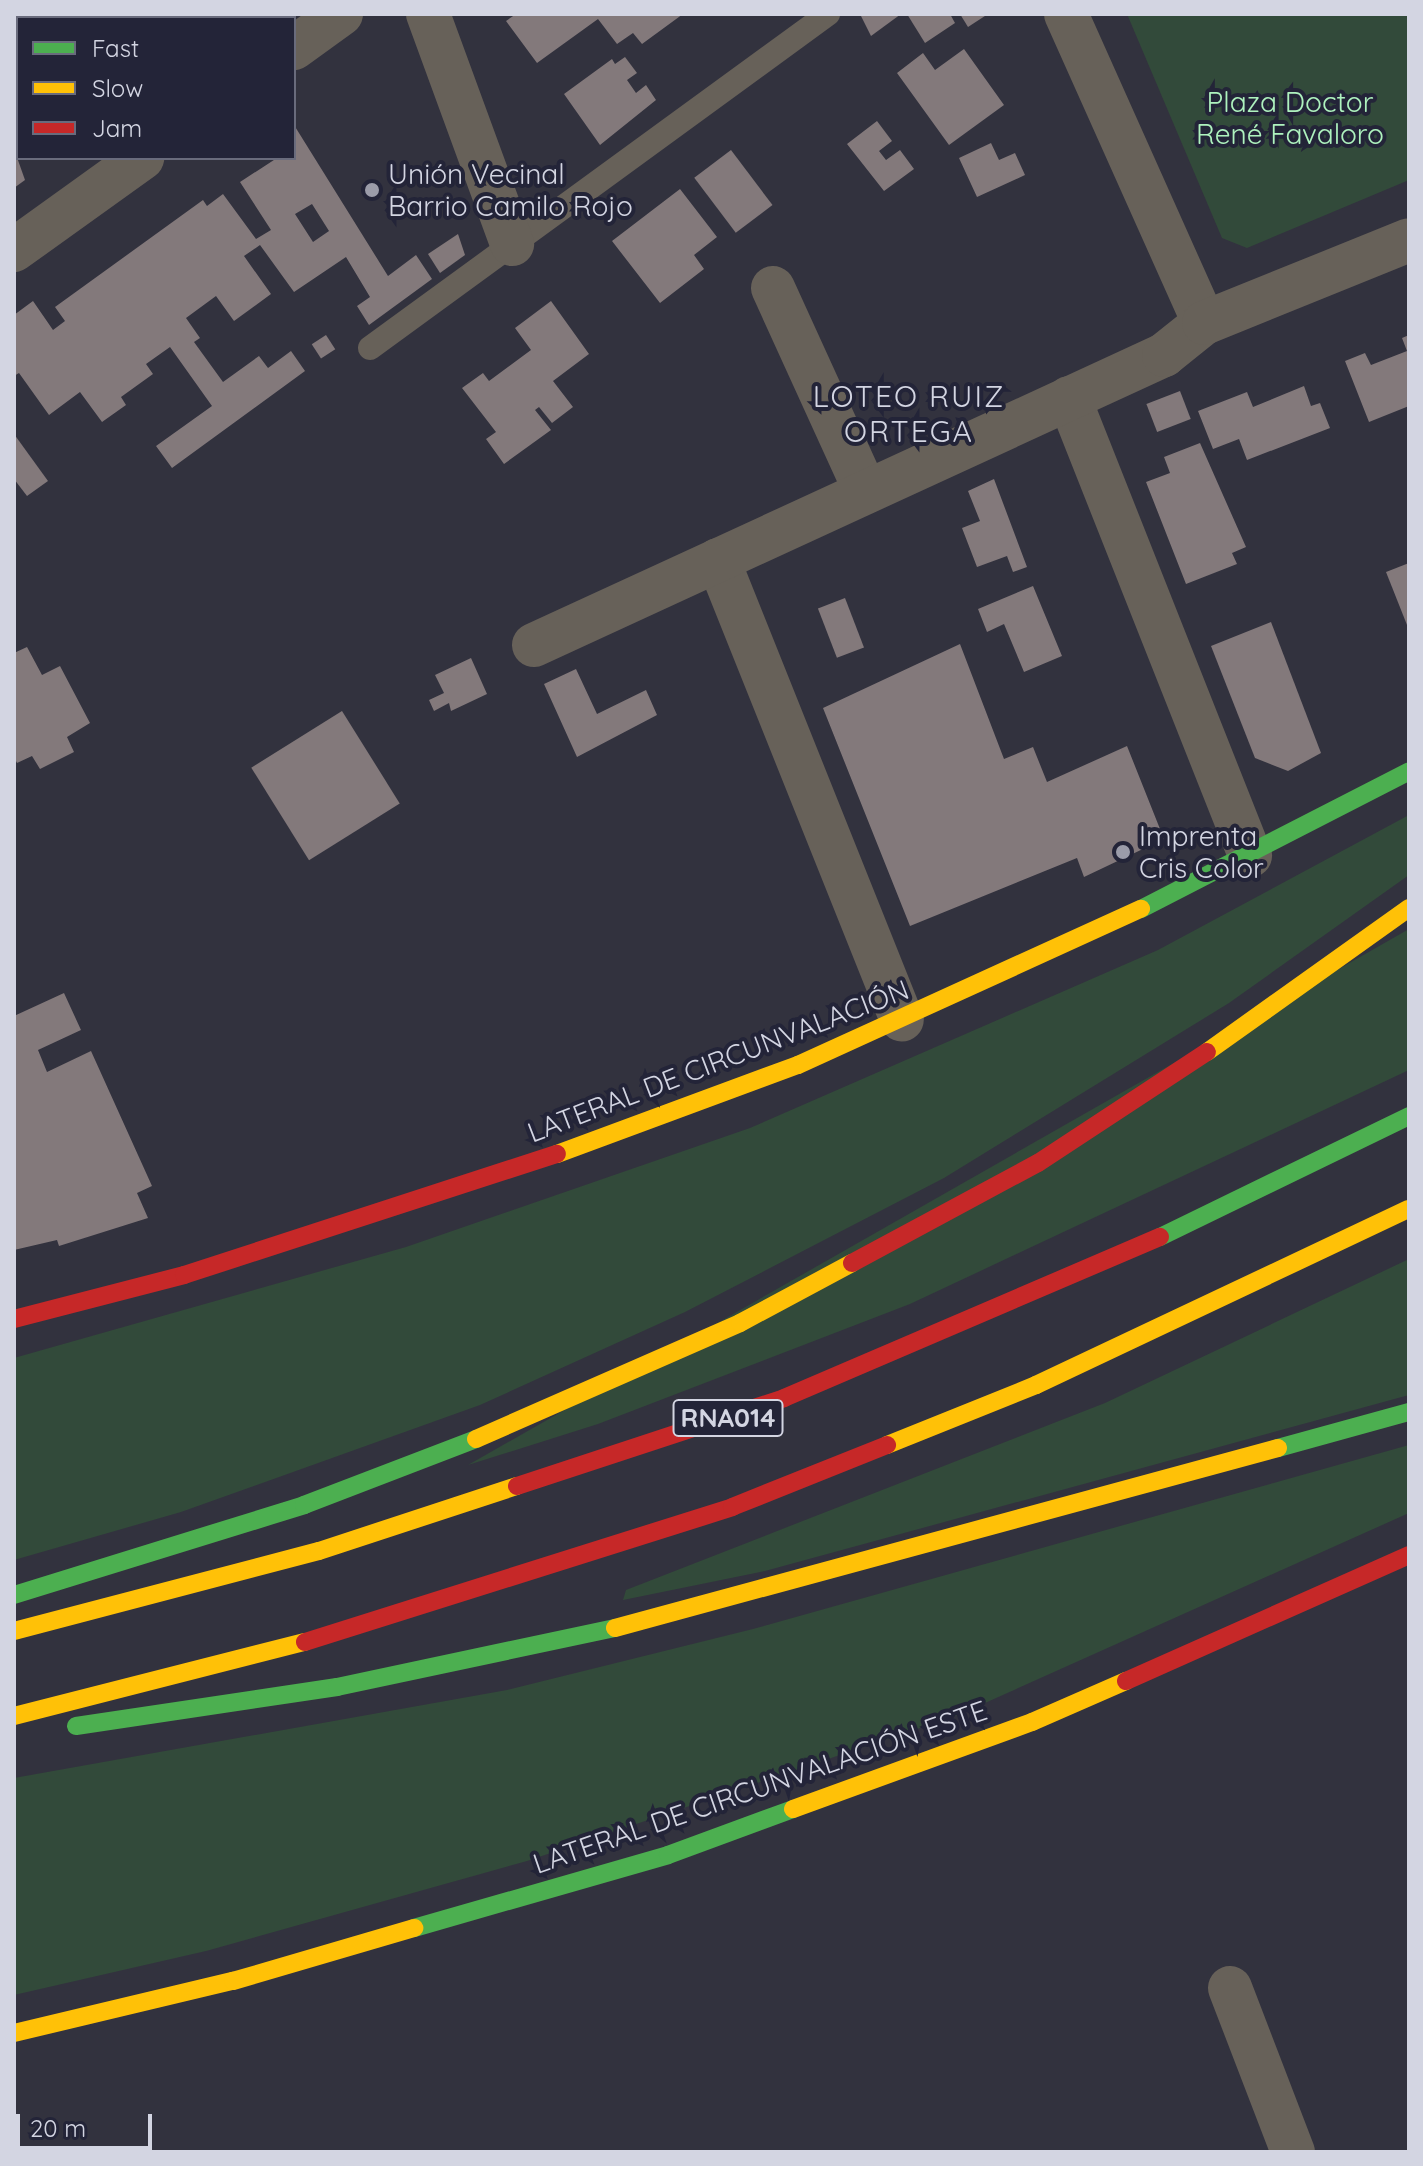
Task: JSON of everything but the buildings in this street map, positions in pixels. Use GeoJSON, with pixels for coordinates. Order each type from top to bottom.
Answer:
{"type":"FeatureCollection","features":[{"type":"Feature","properties":{"kind":"main road","name":"LATERAL DE CIRCUNVALACIÓN"},"geometry":{"type":"LineString","coordinates":[[14,1319],[184,1275],[500,1175],[689,1108],[985,986],[1250,855],[1409,771]]}},
{"type":"Feature","properties":{"kind":"main road"},"geometry":{"type":"LineString","coordinates":[[14,1595],[304,1505],[487,1435],[740,1323],[1038,1163],[1237,1033],[1409,908]]}},
{"type":"Feature","properties":{"kind":"main road","name":"RNA014"},"geometry":{"type":"LineString","coordinates":[[14,1631],[319,1551],[784,1398],[1091,1271],[1409,1116]]}},
{"type":"Feature","properties":{"kind":"main road"},"geometry":{"type":"LineString","coordinates":[[14,1716],[352,1630],[732,1507],[1065,1373],[1409,1209]]}},
{"type":"Feature","properties":{"kind":"main road"},"geometry":{"type":"LineString","coordinates":[[14,1734],[337,1687],[650,1620],[1409,1412]]}},
{"type":"Feature","properties":{"kind":"main road","name":"LATERAL DE CIRCUNVALACIÓN ESTE"},"geometry":{"type":"LineString","coordinates":[[14,2033],[233,1981],[668,1855],[1032,1722],[1409,1555]]}},
{"type":"Feature","properties":{"kind":"street"},"geometry":{"type":"LineString","coordinates":[[296,47],[341,14]]}},
{"type":"Feature","properties":{"kind":"street"},"geometry":{"type":"LineString","coordinates":[[428,14],[512,244]]}},
{"type":"Feature","properties":{"kind":"street"},"geometry":{"type":"LineString","coordinates":[[1066,14],[1204,323]]}},
{"type":"Feature","properties":{"kind":"street"},"geometry":{"type":"LineString","coordinates":[[14,250],[139,160]]}},
{"type":"Feature","properties":{"kind":"street"},"geometry":{"type":"LineString","coordinates":[[534,645],[1164,355],[1204,323],[1409,240]]}},
{"type":"Feature","properties":{"kind":"street"},"geometry":{"type":"LineString","coordinates":[[773,288],[866,492]]}},
{"type":"Feature","properties":{"kind":"street"},"geometry":{"type":"LineString","coordinates":[[1069,398],[1250,855]]}},
{"type":"Feature","properties":{"kind":"street"},"geometry":{"type":"LineString","coordinates":[[718,560],[902,1020]]}},
{"type":"Feature","properties":{"kind":"street"},"geometry":{"type":"LineString","coordinates":[[1230,1988],[1286,2150]]}},
{"type":"Feature","properties":{"kind":"lane"},"geometry":{"type":"LineString","coordinates":[[370,348],[828,14]]}},
{"type":"Feature","properties":{"kind":"green space","name":"Plaza Doctor René Favaloro"},"geometry":{"type":"Polygon","coordinates":[[[1127,14],[1409,14],[1409,180],[1247,248],[1222,238],[1127,14]]]}},
{"type":"Feature","properties":{"kind":"green space"},"geometry":{"type":"Polygon","coordinates":[[[1409,815],[1409,875],[1229,1003],[944,1178],[685,1312],[480,1405],[181,1512],[14,1560],[14,1358],[406,1247],[750,1128],[1158,950],[1409,815]]]}},
{"type":"Feature","properties":{"kind":"green space"},"geometry":{"type":"Polygon","coordinates":[[[1409,929],[1409,1070],[910,1304],[598,1424],[468,1465],[1409,929]]]}},
{"type":"Feature","properties":{"kind":"green space"},"geometry":{"type":"Polygon","coordinates":[[[1409,1259],[1409,1395],[765,1571],[623,1600],[626,1590],[1105,1403],[1409,1259]]]}},
{"type":"Feature","properties":{"kind":"green space"},"geometry":{"type":"Polygon","coordinates":[[[1409,1445],[1409,1513],[958,1715],[527,1861],[206,1951],[14,1995],[14,1778],[507,1690],[753,1629],[1409,1445]]]}},
{"type":"Feature","properties":{"kind":"traffic: fast"},"geometry":{"type":"LineString","coordinates":[[1141,909],[1409,771]]}},
{"type":"Feature","properties":{"kind":"traffic: fast"},"geometry":{"type":"LineString","coordinates":[[1160,1237],[1409,1116]]}},
{"type":"Feature","properties":{"kind":"traffic: fast"},"geometry":{"type":"LineString","coordinates":[[1278,1448],[1409,1412]]}},
{"type":"Feature","properties":{"kind":"traffic: fast"},"geometry":{"type":"LineString","coordinates":[[14,1595],[304,1505],[476,1439]]}},
{"type":"Feature","properties":{"kind":"traffic: fast"},"geometry":{"type":"LineString","coordinates":[[76,1726],[337,1687],[615,1628]]}},
{"type":"Feature","properties":{"kind":"traffic: fast"},"geometry":{"type":"LineString","coordinates":[[414,1928],[668,1855],[793,1809]]}},
{"type":"Feature","properties":{"kind":"traffic: slow"},"geometry":{"type":"LineString","coordinates":[[1207,1052],[1409,908]]}},
{"type":"Feature","properties":{"kind":"traffic: slow"},"geometry":{"type":"LineString","coordinates":[[557,1154],[798,1065],[1141,909]]}},
{"type":"Feature","properties":{"kind":"traffic: slow"},"geometry":{"type":"LineString","coordinates":[[887,1445],[1036,1385],[1409,1209]]}},
{"type":"Feature","properties":{"kind":"traffic: slow"},"geometry":{"type":"LineString","coordinates":[[476,1439],[740,1323],[852,1263]]}},
{"type":"Feature","properties":{"kind":"traffic: slow"},"geometry":{"type":"LineString","coordinates":[[615,1628],[1278,1448]]}},
{"type":"Feature","properties":{"kind":"traffic: slow"},"geometry":{"type":"LineString","coordinates":[[14,1631],[319,1551],[517,1486]]}},
{"type":"Feature","properties":{"kind":"traffic: slow"},"geometry":{"type":"LineString","coordinates":[[14,1716],[305,1642]]}},
{"type":"Feature","properties":{"kind":"traffic: slow"},"geometry":{"type":"LineString","coordinates":[[793,1809],[1032,1722],[1126,1681]]}},
{"type":"Feature","properties":{"kind":"traffic: slow"},"geometry":{"type":"LineString","coordinates":[[14,2033],[233,1981],[414,1928]]}},
{"type":"Feature","properties":{"kind":"traffic: jam"},"geometry":{"type":"LineString","coordinates":[[852,1263],[1038,1163],[1207,1052]]}},
{"type":"Feature","properties":{"kind":"traffic: jam"},"geometry":{"type":"LineString","coordinates":[[14,1319],[184,1275],[557,1154]]}},
{"type":"Feature","properties":{"kind":"traffic: jam"},"geometry":{"type":"LineString","coordinates":[[517,1486],[784,1398],[1160,1237]]}},
{"type":"Feature","properties":{"kind":"traffic: jam"},"geometry":{"type":"LineString","coordinates":[[305,1642],[732,1507],[887,1445]]}},
{"type":"Feature","properties":{"kind":"traffic: jam"},"geometry":{"type":"LineString","coordinates":[[1126,1681],[1409,1555]]}},
{"type":"Feature","properties":{"kind":"place","name":"Unión Vecinal Barrio Camilo Rojo"},"geometry":{"type":"Point","coordinates":[372,190]}},
{"type":"Feature","properties":{"kind":"place","name":"Imprenta Cris Color"},"geometry":{"type":"Point","coordinates":[1123,852]}},
{"type":"Feature","properties":{"kind":"district","name":"LOTEO RUIZ ORTEGA"},"geometry":{"type":"Point","coordinates":[909,413]}}]}
